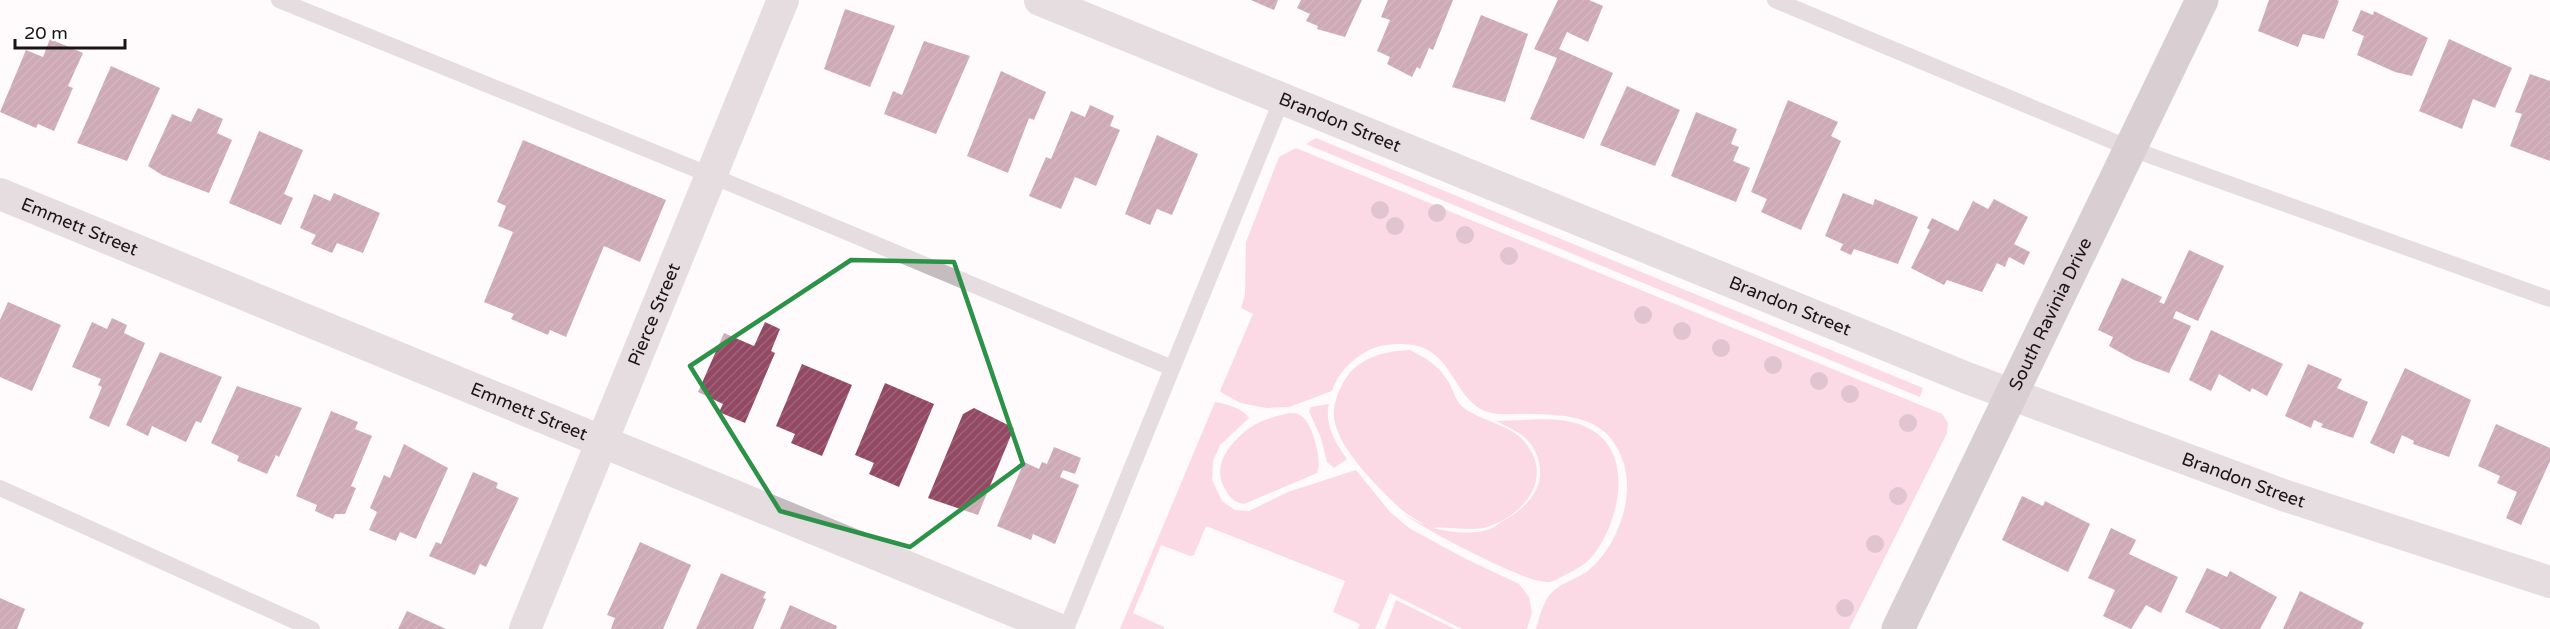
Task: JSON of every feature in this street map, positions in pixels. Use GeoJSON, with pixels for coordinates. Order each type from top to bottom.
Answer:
{"type":"FeatureCollection","features":[{"type":"Feature","properties":{"kind":"street","name":"Pierce Street"},"geometry":{"type":"LineString","coordinates":[[525,629],[783,0]]}},
{"type":"Feature","properties":{"kind":"street","name":"Brandon Street"},"geometry":{"type":"LineString","coordinates":[[1040,0],[2012,396],[2286,496],[2550,582]]}},
{"type":"Feature","properties":{"kind":"street","name":"South Ravinia Drive"},"geometry":{"type":"LineString","coordinates":[[1898,629],[2202,0]]}},
{"type":"Feature","properties":{"kind":"street","name":"Emmett Street"},"geometry":{"type":"LineString","coordinates":[[0,194],[1058,629]]}},
{"type":"Feature","properties":{"kind":"lane"},"geometry":{"type":"LineString","coordinates":[[279,0],[710,175],[1173,368]]}},
{"type":"Feature","properties":{"kind":"lane"},"geometry":{"type":"LineString","coordinates":[[1774,0],[2129,148],[2550,299]]}},
{"type":"Feature","properties":{"kind":"lane"},"geometry":{"type":"LineString","coordinates":[[1066,629],[1282,99]]}},
{"type":"Feature","properties":{"kind":"lane"},"geometry":{"type":"LineString","coordinates":[[0,488],[312,629]]}},
{"type":"Feature","properties":{"kind":"highlighted area"},"geometry":{"type":"Polygon","coordinates":[[[851,260],[954,262],[1023,464],[910,547],[780,511],[690,366],[851,260]]]}},
{"type":"Feature","properties":{"kind":"shaded area"},"geometry":{"type":"Polygon","coordinates":[[[1316,138],[1923,388],[1920,397],[1306,144],[1316,138]]]}},
{"type":"Feature","properties":{"kind":"shaded area"},"geometry":{"type":"Polygon","coordinates":[[[1296,148],[1942,414],[1948,423],[1947,433],[1849,629],[1536,629],[1543,607],[1552,592],[1591,568],[1601,558],[1616,534],[1627,492],[1624,464],[1617,447],[1607,434],[1582,420],[1552,415],[1494,414],[1478,407],[1467,398],[1443,363],[1433,353],[1420,347],[1393,344],[1371,349],[1345,368],[1332,391],[1289,407],[1266,408],[1241,403],[1222,393],[1220,391],[1253,314],[1241,308],[1245,294],[1246,242],[1279,157],[1296,148]]]}},
{"type":"Feature","properties":{"kind":"shaded area"},"geometry":{"type":"Polygon","coordinates":[[[1410,350],[1436,366],[1464,408],[1521,438],[1531,451],[1536,465],[1536,478],[1532,491],[1515,513],[1502,521],[1480,528],[1433,528],[1466,533],[1493,528],[1513,515],[1522,508],[1535,492],[1540,473],[1532,445],[1513,429],[1496,421],[1544,419],[1568,421],[1590,429],[1604,440],[1613,454],[1618,471],[1616,507],[1603,540],[1588,561],[1559,579],[1548,582],[1523,576],[1469,551],[1404,515],[1425,525],[1402,510],[1361,468],[1343,443],[1337,430],[1334,414],[1339,391],[1349,374],[1363,362],[1381,354],[1410,350]]]}},
{"type":"Feature","properties":{"kind":"shaded area"},"geometry":{"type":"Polygon","coordinates":[[[1215,402],[1238,409],[1249,418],[1220,445],[1213,461],[1212,480],[1222,501],[1235,510],[1249,511],[1288,492],[1356,470],[1390,512],[1409,528],[1519,584],[1529,597],[1532,613],[1527,629],[1462,629],[1390,593],[1375,629],[1358,629],[1360,624],[1333,612],[1345,581],[1206,526],[1194,555],[1190,556],[1161,545],[1133,613],[1164,629],[1120,629],[1215,402]]]}},
{"type":"Feature","properties":{"kind":"shaded area"},"geometry":{"type":"Polygon","coordinates":[[[1329,404],[1330,426],[1335,440],[1347,459],[1334,468],[1327,462],[1321,438],[1309,411],[1311,407],[1329,404]]]}},
{"type":"Feature","properties":{"kind":"shaded area"},"geometry":{"type":"Polygon","coordinates":[[[1290,413],[1300,415],[1309,425],[1319,460],[1317,473],[1244,504],[1234,500],[1226,491],[1221,478],[1220,468],[1228,450],[1234,441],[1258,423],[1290,413]]]}},
{"type":"Feature","properties":{"kind":"shaded area"},"geometry":{"type":"Polygon","coordinates":[[[1396,600],[1455,629],[1385,629],[1396,600]]]}},
{"type":"Feature","properties":{"kind":"building"},"geometry":{"type":"Polygon","coordinates":[[[1251,0],[1278,0],[1274,10],[1251,0]]]}},
{"type":"Feature","properties":{"kind":"building"},"geometry":{"type":"Polygon","coordinates":[[[1301,0],[1362,0],[1345,37],[1317,29],[1318,26],[1306,21],[1310,14],[1297,8],[1301,0]]]}},
{"type":"Feature","properties":{"kind":"building"},"geometry":{"type":"Polygon","coordinates":[[[1388,0],[1453,0],[1433,50],[1429,48],[1420,69],[1417,67],[1412,77],[1387,64],[1390,57],[1377,51],[1390,20],[1381,17],[1388,0]]]}},
{"type":"Feature","properties":{"kind":"building"},"geometry":{"type":"Polygon","coordinates":[[[1558,0],[1589,0],[1603,6],[1588,42],[1567,32],[1559,49],[1613,73],[1584,139],[1530,119],[1557,58],[1534,49],[1558,0]]]}},
{"type":"Feature","properties":{"kind":"building"},"geometry":{"type":"Polygon","coordinates":[[[2269,0],[2339,1],[2324,39],[2303,34],[2298,47],[2258,31],[2269,0]]]}},
{"type":"Feature","properties":{"kind":"building"},"geometry":{"type":"Polygon","coordinates":[[[845,9],[895,26],[870,87],[824,69],[845,9]]]}},
{"type":"Feature","properties":{"kind":"building"},"geometry":{"type":"Polygon","coordinates":[[[2361,10],[2373,15],[2374,11],[2428,38],[2412,76],[2395,72],[2357,55],[2364,36],[2352,31],[2361,10]]]}},
{"type":"Feature","properties":{"kind":"building"},"geometry":{"type":"Polygon","coordinates":[[[1481,15],[1528,34],[1505,102],[1452,87],[1481,15]]]}},
{"type":"Feature","properties":{"kind":"building"},"geometry":{"type":"Polygon","coordinates":[[[50,39],[83,53],[68,86],[73,88],[54,131],[38,124],[36,128],[0,112],[26,50],[43,57],[50,39]]]}},
{"type":"Feature","properties":{"kind":"building"},"geometry":{"type":"Polygon","coordinates":[[[2449,39],[2512,68],[2495,108],[2473,99],[2462,129],[2419,111],[2449,39]]]}},
{"type":"Feature","properties":{"kind":"building"},"geometry":{"type":"Polygon","coordinates":[[[924,41],[970,56],[936,134],[884,114],[893,91],[902,95],[924,41]]]}},
{"type":"Feature","properties":{"kind":"building"},"geometry":{"type":"Polygon","coordinates":[[[111,66],[160,88],[127,161],[77,143],[111,66]]]}},
{"type":"Feature","properties":{"kind":"building"},"geometry":{"type":"Polygon","coordinates":[[[1001,71],[1046,92],[1034,120],[1029,118],[1008,173],[967,156],[1001,71]]]}},
{"type":"Feature","properties":{"kind":"building"},"geometry":{"type":"Polygon","coordinates":[[[2530,74],[2550,81],[2550,161],[2510,146],[2522,114],[2515,112],[2530,74]]]}},
{"type":"Feature","properties":{"kind":"building"},"geometry":{"type":"Polygon","coordinates":[[[1627,86],[1680,110],[1655,166],[1600,145],[1627,86]]]}},
{"type":"Feature","properties":{"kind":"building"},"geometry":{"type":"Polygon","coordinates":[[[1788,100],[1838,122],[1831,136],[1841,141],[1801,230],[1761,212],[1767,199],[1751,192],[1788,100]]]}},
{"type":"Feature","properties":{"kind":"building"},"geometry":{"type":"Polygon","coordinates":[[[1090,105],[1114,116],[1110,126],[1120,130],[1096,186],[1075,177],[1061,209],[1029,196],[1046,157],[1051,159],[1071,111],[1085,117],[1090,105]]]}},
{"type":"Feature","properties":{"kind":"building"},"geometry":{"type":"Polygon","coordinates":[[[198,108],[223,119],[217,133],[232,140],[209,193],[162,175],[148,166],[172,114],[191,122],[198,108]]]}},
{"type":"Feature","properties":{"kind":"building"},"geometry":{"type":"Polygon","coordinates":[[[1696,112],[1737,129],[1731,144],[1739,147],[1733,161],[1750,168],[1736,202],[1671,176],[1696,112]]]}},
{"type":"Feature","properties":{"kind":"building"},"geometry":{"type":"Polygon","coordinates":[[[259,131],[303,150],[284,194],[293,198],[281,225],[229,203],[259,131]]]}},
{"type":"Feature","properties":{"kind":"building"},"geometry":{"type":"Polygon","coordinates":[[[1157,135],[1198,154],[1172,215],[1157,209],[1150,225],[1125,214],[1157,135]]]}},
{"type":"Feature","properties":{"kind":"building"},"geometry":{"type":"Polygon","coordinates":[[[523,140],[666,200],[640,262],[604,246],[566,337],[550,330],[548,335],[511,319],[514,314],[484,302],[513,232],[498,226],[506,206],[497,202],[523,140]]]}},
{"type":"Feature","properties":{"kind":"building"},"geometry":{"type":"Polygon","coordinates":[[[334,193],[380,213],[363,253],[337,243],[332,253],[311,244],[316,235],[300,228],[314,194],[330,201],[334,193]]]}},
{"type":"Feature","properties":{"kind":"building"},"geometry":{"type":"Polygon","coordinates":[[[1843,193],[1873,205],[1875,199],[1918,217],[1898,264],[1854,249],[1851,255],[1840,250],[1843,244],[1825,236],[1843,193]]]}},
{"type":"Feature","properties":{"kind":"building"},"geometry":{"type":"Polygon","coordinates":[[[1994,199],[2028,217],[2014,244],[2030,252],[2024,265],[2009,257],[2005,267],[1997,263],[1982,292],[1947,280],[1944,285],[1911,268],[1930,230],[1927,228],[1932,218],[1958,231],[1973,201],[1988,209],[1994,199]]]}},
{"type":"Feature","properties":{"kind":"building"},"geometry":{"type":"Polygon","coordinates":[[[2189,250],[2224,266],[2198,321],[2176,311],[2173,318],[2191,326],[2169,373],[2134,360],[2109,346],[2113,337],[2098,330],[2122,278],[2162,297],[2159,302],[2164,304],[2189,250]]]}},
{"type":"Feature","properties":{"kind":"building"},"geometry":{"type":"Polygon","coordinates":[[[8,302],[61,325],[32,391],[0,377],[0,320],[8,302]]]}},
{"type":"Feature","properties":{"kind":"building"},"geometry":{"type":"Polygon","coordinates":[[[112,318],[127,325],[124,333],[145,343],[109,427],[89,418],[102,387],[98,385],[101,379],[72,367],[92,322],[107,329],[112,318]]]}},
{"type":"Feature","properties":{"kind":"building"},"geometry":{"type":"Polygon","coordinates":[[[765,322],[780,329],[771,351],[775,353],[745,423],[719,412],[723,404],[698,392],[724,333],[754,346],[765,322]]]}},
{"type":"Feature","properties":{"kind":"building"},"geometry":{"type":"Polygon","coordinates":[[[2211,330],[2283,364],[2267,396],[2252,388],[2250,392],[2219,374],[2211,391],[2189,380],[2211,330]]]}},
{"type":"Feature","properties":{"kind":"building"},"geometry":{"type":"Polygon","coordinates":[[[160,352],[222,377],[201,423],[196,421],[186,442],[152,426],[148,436],[126,425],[160,352]]]}},
{"type":"Feature","properties":{"kind":"building"},"geometry":{"type":"Polygon","coordinates":[[[802,364],[852,385],[822,456],[791,443],[795,434],[776,426],[802,364]]]}},
{"type":"Feature","properties":{"kind":"building"},"geometry":{"type":"Polygon","coordinates":[[[2308,364],[2342,379],[2337,388],[2368,402],[2353,438],[2321,427],[2323,424],[2314,420],[2311,428],[2285,416],[2308,364]]]}},
{"type":"Feature","properties":{"kind":"building"},"geometry":{"type":"Polygon","coordinates":[[[2405,368],[2471,400],[2449,457],[2413,444],[2414,441],[2402,435],[2394,454],[2370,443],[2405,368]]]}},
{"type":"Feature","properties":{"kind":"building"},"geometry":{"type":"Polygon","coordinates":[[[885,383],[934,404],[899,487],[869,474],[874,463],[855,455],[885,383]]]}},
{"type":"Feature","properties":{"kind":"building"},"geometry":{"type":"Polygon","coordinates":[[[237,386],[302,408],[279,457],[276,455],[267,474],[237,461],[239,456],[211,443],[237,386]]]}},
{"type":"Feature","properties":{"kind":"building"},"geometry":{"type":"Polygon","coordinates":[[[974,408],[1014,428],[978,515],[928,498],[963,414],[974,408]]]}},
{"type":"Feature","properties":{"kind":"building"},"geometry":{"type":"Polygon","coordinates":[[[331,411],[358,422],[355,429],[372,436],[351,486],[356,488],[345,514],[335,514],[333,519],[315,511],[317,505],[296,496],[331,411]]]}},
{"type":"Feature","properties":{"kind":"building"},"geometry":{"type":"Polygon","coordinates":[[[2496,424],[2550,448],[2550,461],[2521,525],[2506,518],[2517,492],[2497,483],[2500,476],[2478,466],[2496,424]]]}},
{"type":"Feature","properties":{"kind":"building"},"geometry":{"type":"Polygon","coordinates":[[[404,444],[448,468],[416,539],[400,532],[396,541],[369,530],[377,512],[370,508],[384,475],[390,478],[404,444]]]}},
{"type":"Feature","properties":{"kind":"building"},"geometry":{"type":"Polygon","coordinates":[[[1054,447],[1081,458],[1075,474],[1063,470],[1060,477],[1079,485],[1055,544],[1033,534],[1031,540],[997,526],[1024,462],[1039,469],[1042,462],[1047,464],[1054,447]]]}},
{"type":"Feature","properties":{"kind":"building"},"geometry":{"type":"Polygon","coordinates":[[[473,472],[498,483],[496,488],[519,498],[486,567],[480,564],[475,575],[429,556],[436,542],[441,544],[473,472]]]}},
{"type":"Feature","properties":{"kind":"building"},"geometry":{"type":"Polygon","coordinates":[[[2022,496],[2043,506],[2045,501],[2090,524],[2068,572],[2002,540],[2022,496]]]}},
{"type":"Feature","properties":{"kind":"building"},"geometry":{"type":"Polygon","coordinates":[[[2111,528],[2136,540],[2129,554],[2178,577],[2161,613],[2146,605],[2131,629],[2103,616],[2115,590],[2088,578],[2111,528]]]}},
{"type":"Feature","properties":{"kind":"building"},"geometry":{"type":"Polygon","coordinates":[[[640,542],[691,565],[663,629],[611,629],[615,618],[607,615],[640,542]]]}},
{"type":"Feature","properties":{"kind":"building"},"geometry":{"type":"Polygon","coordinates":[[[2207,568],[2227,577],[2230,571],[2277,597],[2260,629],[2221,629],[2185,612],[2207,568]]]}},
{"type":"Feature","properties":{"kind":"building"},"geometry":{"type":"Polygon","coordinates":[[[721,573],[766,592],[763,598],[766,599],[753,629],[696,629],[721,573]]]}},
{"type":"Feature","properties":{"kind":"building"},"geometry":{"type":"Polygon","coordinates":[[[2300,591],[2364,623],[2361,629],[2283,629],[2300,591]]]}},
{"type":"Feature","properties":{"kind":"building"},"geometry":{"type":"Polygon","coordinates":[[[0,598],[25,609],[17,629],[0,629],[0,598]]]}},
{"type":"Feature","properties":{"kind":"building"},"geometry":{"type":"Polygon","coordinates":[[[790,605],[837,626],[836,629],[780,629],[790,605]]]}},
{"type":"Feature","properties":{"kind":"building"},"geometry":{"type":"Polygon","coordinates":[[[407,611],[446,629],[398,629],[407,611]]]}}]}
